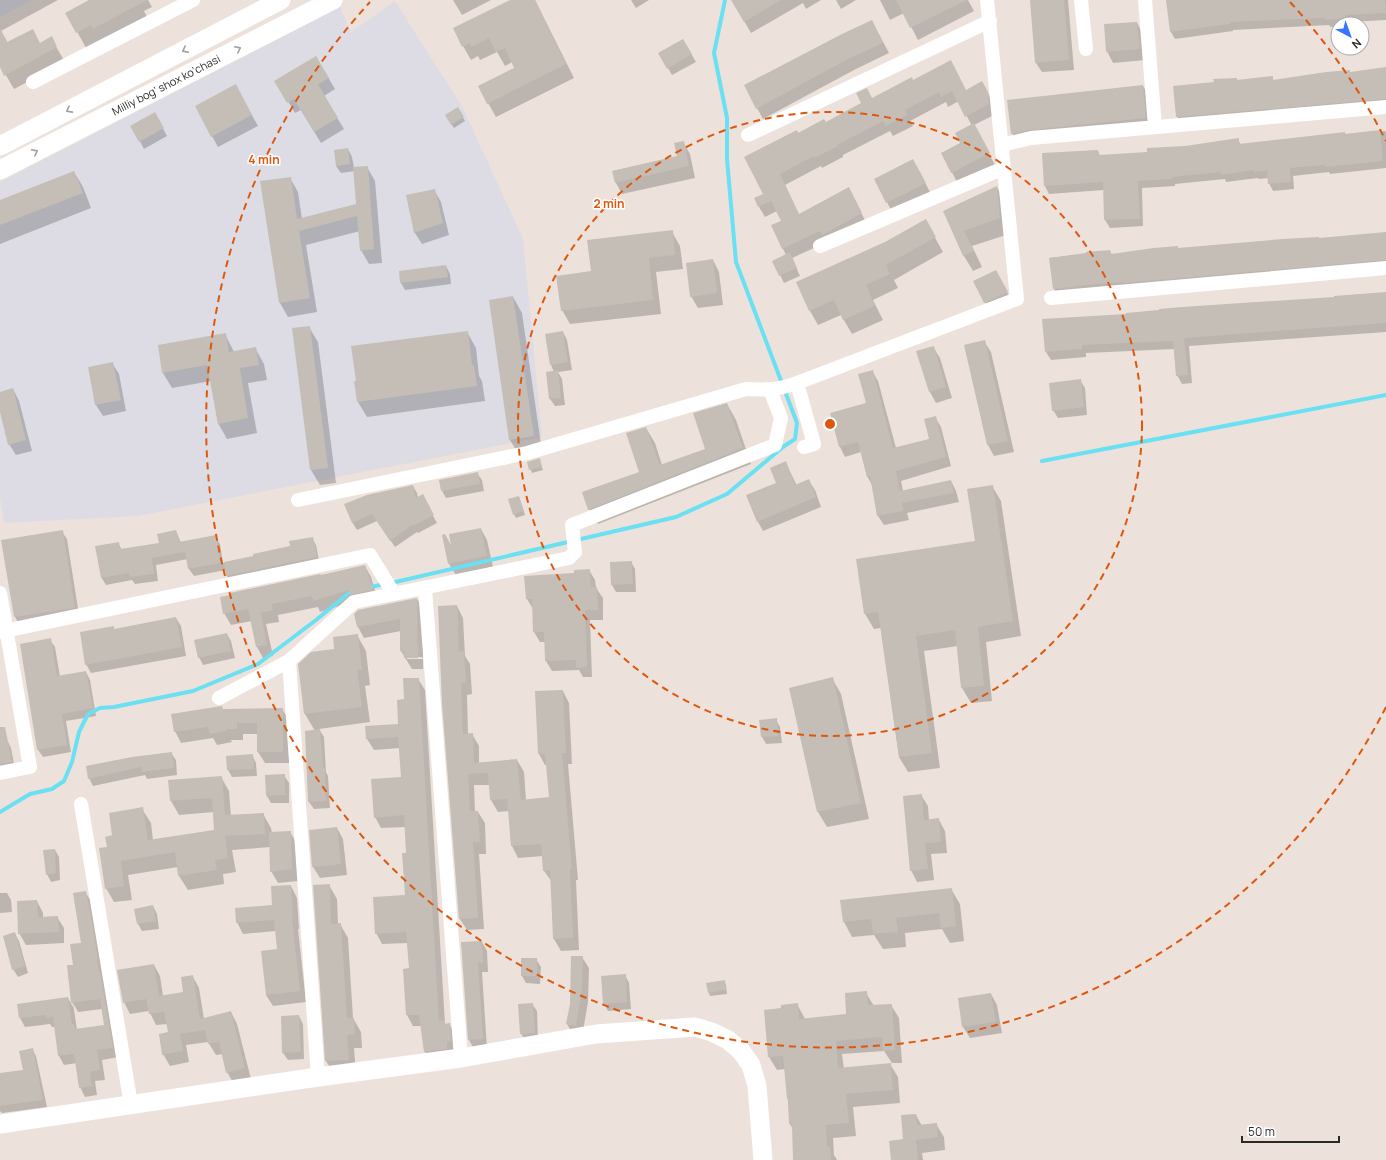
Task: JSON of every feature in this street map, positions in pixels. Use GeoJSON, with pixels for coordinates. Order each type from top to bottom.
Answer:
{"type":"FeatureCollection","features":[{"type":"Feature","properties":{"kind":"main road","name":"Milliy bog‘ shox ko‘chasi"},"geometry":{"type":"LineString","coordinates":[[0,146],[282,0]]}},
{"type":"Feature","properties":{"kind":"main road","name":"Milliy bog‘ shox ko‘chasi"},"geometry":{"type":"LineString","coordinates":[[0,170],[332,0]]}},
{"type":"Feature","properties":{"kind":"main road"},"geometry":{"type":"LineString","coordinates":[[102,93],[113,113]]}},
{"type":"Feature","properties":{"kind":"main road"},"geometry":{"type":"LineString","coordinates":[[0,1124],[318,1077],[461,1058],[596,1034],[695,1027],[712,1032],[728,1040],[741,1051],[751,1065],[757,1086],[763,1160]]}},
{"type":"Feature","properties":{"kind":"street"},"geometry":{"type":"LineString","coordinates":[[34,82],[194,0]]}},
{"type":"Feature","properties":{"kind":"street"},"geometry":{"type":"LineString","coordinates":[[298,500],[527,453],[746,388],[770,390],[784,388],[1017,299],[987,0]]}},
{"type":"Feature","properties":{"kind":"street"},"geometry":{"type":"LineString","coordinates":[[1081,0],[1086,50]]}},
{"type":"Feature","properties":{"kind":"street"},"geometry":{"type":"LineString","coordinates":[[1145,0],[1155,127]]}},
{"type":"Feature","properties":{"kind":"street"},"geometry":{"type":"LineString","coordinates":[[748,135],[990,21]]}},
{"type":"Feature","properties":{"kind":"street"},"geometry":{"type":"LineString","coordinates":[[1002,145],[1031,138],[1386,107]]}},
{"type":"Feature","properties":{"kind":"street"},"geometry":{"type":"LineString","coordinates":[[820,246],[1004,168]]}},
{"type":"Feature","properties":{"kind":"street"},"geometry":{"type":"LineString","coordinates":[[1050,298],[1386,268]]}},
{"type":"Feature","properties":{"kind":"street"},"geometry":{"type":"LineString","coordinates":[[797,383],[814,444],[804,447]]}},
{"type":"Feature","properties":{"kind":"street"},"geometry":{"type":"LineString","coordinates":[[219,698],[289,661],[354,602],[389,587],[426,588],[569,558],[575,552],[572,525],[775,445],[781,418],[770,390]]}},
{"type":"Feature","properties":{"kind":"street"},"geometry":{"type":"LineString","coordinates":[[4,631],[370,555],[389,587]]}},
{"type":"Feature","properties":{"kind":"street"},"geometry":{"type":"LineString","coordinates":[[426,588],[461,1058]]}},
{"type":"Feature","properties":{"kind":"street"},"geometry":{"type":"LineString","coordinates":[[0,593],[4,631],[30,767],[0,773]]}},
{"type":"Feature","properties":{"kind":"street"},"geometry":{"type":"LineString","coordinates":[[289,661],[318,1077]]}},
{"type":"Feature","properties":{"kind":"street"},"geometry":{"type":"LineString","coordinates":[[81,804],[131,1105]]}},
{"type":"Feature","properties":{"kind":"shaded area"},"geometry":{"type":"Polygon","coordinates":[[[0,0],[32,0],[0,17],[0,0]]]}},
{"type":"Feature","properties":{"kind":"shaded area"},"geometry":{"type":"Polygon","coordinates":[[[395,1],[463,108],[523,239],[542,437],[138,516],[4,523],[0,498],[0,182],[340,7],[351,32],[395,1]]]}},
{"type":"Feature","properties":{"kind":"building"},"geometry":{"type":"Polygon","coordinates":[[[89,0],[147,0],[93,29],[91,25],[76,33],[65,13],[89,0]]]}},
{"type":"Feature","properties":{"kind":"building"},"geometry":{"type":"Polygon","coordinates":[[[510,0],[535,0],[566,64],[487,104],[478,86],[514,68],[505,48],[496,52],[489,38],[471,47],[470,43],[462,47],[453,28],[510,0]]]}},
{"type":"Feature","properties":{"kind":"building"},"geometry":{"type":"Polygon","coordinates":[[[731,0],[781,0],[744,22],[731,0]]]}},
{"type":"Feature","properties":{"kind":"building"},"geometry":{"type":"Polygon","coordinates":[[[896,0],[967,0],[910,28],[896,0]]]}},
{"type":"Feature","properties":{"kind":"building"},"geometry":{"type":"Polygon","coordinates":[[[1030,0],[1064,0],[1069,60],[1035,63],[1030,0]]]}},
{"type":"Feature","properties":{"kind":"building"},"geometry":{"type":"Polygon","coordinates":[[[1166,0],[1385,0],[1386,13],[1330,16],[1330,20],[1325,20],[1325,18],[1230,22],[1230,24],[1170,32],[1166,0]]]}},
{"type":"Feature","properties":{"kind":"building"},"geometry":{"type":"Polygon","coordinates":[[[872,20],[883,43],[848,59],[756,109],[744,85],[872,20]]]}},
{"type":"Feature","properties":{"kind":"building"},"geometry":{"type":"Polygon","coordinates":[[[1137,22],[1140,49],[1106,52],[1104,24],[1137,22]]]}},
{"type":"Feature","properties":{"kind":"building"},"geometry":{"type":"Polygon","coordinates":[[[0,28],[7,42],[33,29],[40,43],[52,36],[57,47],[4,76],[0,67],[0,28]]]}},
{"type":"Feature","properties":{"kind":"building"},"geometry":{"type":"Polygon","coordinates":[[[683,39],[692,54],[667,69],[658,53],[683,39]]]}},
{"type":"Feature","properties":{"kind":"building"},"geometry":{"type":"Polygon","coordinates":[[[316,56],[329,78],[318,84],[338,118],[314,132],[294,99],[287,103],[274,81],[316,56]]]}},
{"type":"Feature","properties":{"kind":"building"},"geometry":{"type":"Polygon","coordinates":[[[951,60],[966,90],[982,81],[988,92],[989,104],[965,117],[952,91],[941,97],[939,92],[905,110],[907,115],[886,126],[883,121],[815,158],[814,156],[780,174],[799,214],[849,187],[862,213],[822,235],[820,231],[782,249],[771,225],[781,221],[771,201],[758,207],[754,198],[763,194],[744,157],[797,130],[798,133],[824,119],[826,122],[861,103],[856,93],[867,88],[872,98],[912,77],[913,80],[951,60]]]}},
{"type":"Feature","properties":{"kind":"building"},"geometry":{"type":"Polygon","coordinates":[[[1386,67],[1386,99],[1176,117],[1173,86],[1214,82],[1213,79],[1237,78],[1237,80],[1273,76],[1273,80],[1326,72],[1350,70],[1350,72],[1386,67]]]}},
{"type":"Feature","properties":{"kind":"building"},"geometry":{"type":"Polygon","coordinates":[[[236,84],[252,115],[211,137],[195,106],[236,84]]]}},
{"type":"Feature","properties":{"kind":"building"},"geometry":{"type":"Polygon","coordinates":[[[1143,85],[1146,118],[1030,130],[1011,134],[1007,100],[1143,85]]]}},
{"type":"Feature","properties":{"kind":"building"},"geometry":{"type":"Polygon","coordinates":[[[458,107],[464,117],[451,125],[445,115],[458,107]]]}},
{"type":"Feature","properties":{"kind":"building"},"geometry":{"type":"Polygon","coordinates":[[[155,112],[164,128],[139,142],[130,126],[155,112]]]}},
{"type":"Feature","properties":{"kind":"building"},"geometry":{"type":"Polygon","coordinates":[[[974,123],[990,153],[951,173],[941,153],[960,143],[955,133],[974,123]]]}},
{"type":"Feature","properties":{"kind":"building"},"geometry":{"type":"Polygon","coordinates":[[[1380,130],[1383,161],[1325,167],[1325,165],[1290,168],[1291,182],[1268,184],[1267,171],[1254,172],[1254,170],[1221,175],[1221,172],[1171,177],[1172,179],[1138,181],[1140,219],[1104,220],[1103,182],[1044,186],[1042,153],[1098,150],[1099,155],[1147,152],[1147,148],[1185,146],[1239,138],[1239,144],[1345,132],[1345,134],[1380,130]]]}},
{"type":"Feature","properties":{"kind":"building"},"geometry":{"type":"Polygon","coordinates":[[[684,141],[689,166],[615,183],[612,171],[677,156],[674,143],[684,141]]]}},
{"type":"Feature","properties":{"kind":"building"},"geometry":{"type":"Polygon","coordinates":[[[348,148],[350,164],[336,166],[334,150],[348,148]]]}},
{"type":"Feature","properties":{"kind":"building"},"geometry":{"type":"Polygon","coordinates":[[[913,159],[926,183],[886,203],[874,179],[913,159]]]}},
{"type":"Feature","properties":{"kind":"building"},"geometry":{"type":"Polygon","coordinates":[[[368,166],[374,249],[360,251],[357,216],[299,231],[310,298],[279,303],[260,181],[291,177],[297,219],[356,204],[353,167],[368,166]]]}},
{"type":"Feature","properties":{"kind":"building"},"geometry":{"type":"Polygon","coordinates":[[[74,171],[83,193],[0,225],[0,200],[74,171]]]}},
{"type":"Feature","properties":{"kind":"building"},"geometry":{"type":"Polygon","coordinates":[[[997,186],[1000,218],[964,231],[974,251],[963,256],[943,211],[997,186]]]}},
{"type":"Feature","properties":{"kind":"building"},"geometry":{"type":"Polygon","coordinates":[[[435,189],[443,223],[414,233],[406,195],[435,189]]]}},
{"type":"Feature","properties":{"kind":"building"},"geometry":{"type":"Polygon","coordinates":[[[926,219],[936,237],[886,265],[890,274],[866,285],[875,306],[843,320],[834,300],[809,311],[796,282],[885,242],[926,219]]]}},
{"type":"Feature","properties":{"kind":"building"},"geometry":{"type":"Polygon","coordinates":[[[673,230],[675,255],[649,258],[653,300],[561,311],[556,276],[591,271],[587,240],[673,230]]]}},
{"type":"Feature","properties":{"kind":"building"},"geometry":{"type":"Polygon","coordinates":[[[1386,232],[1386,260],[1053,289],[1049,258],[1110,250],[1111,254],[1178,246],[1178,248],[1386,232]]]}},
{"type":"Feature","properties":{"kind":"building"},"geometry":{"type":"Polygon","coordinates":[[[790,252],[797,268],[779,276],[772,261],[790,252]]]}},
{"type":"Feature","properties":{"kind":"building"},"geometry":{"type":"Polygon","coordinates":[[[713,259],[717,293],[690,297],[686,263],[713,259]]]}},
{"type":"Feature","properties":{"kind":"building"},"geometry":{"type":"Polygon","coordinates":[[[446,265],[448,277],[400,283],[399,271],[446,265]]]}},
{"type":"Feature","properties":{"kind":"building"},"geometry":{"type":"Polygon","coordinates":[[[996,270],[1008,292],[984,303],[973,281],[996,270]]]}},
{"type":"Feature","properties":{"kind":"building"},"geometry":{"type":"Polygon","coordinates":[[[1386,292],[1386,323],[1184,338],[1188,375],[1176,376],[1173,341],[1082,345],[1082,349],[1045,352],[1042,319],[1126,314],[1182,307],[1386,292]]]}},
{"type":"Feature","properties":{"kind":"building"},"geometry":{"type":"Polygon","coordinates":[[[513,296],[534,436],[509,440],[489,300],[513,296]]]}},
{"type":"Feature","properties":{"kind":"building"},"geometry":{"type":"Polygon","coordinates":[[[310,326],[328,468],[310,470],[292,328],[310,326]]]}},
{"type":"Feature","properties":{"kind":"building"},"geometry":{"type":"Polygon","coordinates":[[[468,331],[472,365],[474,365],[477,386],[357,402],[354,381],[356,381],[351,346],[468,331]]]}},
{"type":"Feature","properties":{"kind":"building"},"geometry":{"type":"Polygon","coordinates":[[[563,331],[568,362],[550,365],[545,334],[563,331]]]}},
{"type":"Feature","properties":{"kind":"building"},"geometry":{"type":"Polygon","coordinates":[[[226,333],[229,352],[256,347],[259,365],[240,368],[248,418],[218,424],[207,365],[162,373],[158,345],[226,333]]]}},
{"type":"Feature","properties":{"kind":"building"},"geometry":{"type":"Polygon","coordinates":[[[985,340],[1008,441],[987,445],[964,345],[985,340]]]}},
{"type":"Feature","properties":{"kind":"building"},"geometry":{"type":"Polygon","coordinates":[[[934,346],[946,387],[929,392],[916,351],[934,346]]]}},
{"type":"Feature","properties":{"kind":"building"},"geometry":{"type":"Polygon","coordinates":[[[113,362],[121,400],[95,405],[88,367],[113,362]]]}},
{"type":"Feature","properties":{"kind":"building"},"geometry":{"type":"Polygon","coordinates":[[[558,370],[561,398],[549,399],[546,372],[558,370]]]}},
{"type":"Feature","properties":{"kind":"building"},"geometry":{"type":"Polygon","coordinates":[[[873,370],[893,448],[929,439],[924,419],[936,416],[946,457],[896,471],[900,491],[951,480],[954,493],[902,503],[904,511],[877,516],[870,476],[867,477],[858,442],[839,447],[830,413],[866,403],[858,374],[873,370]]]}},
{"type":"Feature","properties":{"kind":"building"},"geometry":{"type":"Polygon","coordinates":[[[1081,379],[1084,407],[1052,411],[1049,383],[1081,379]]]}},
{"type":"Feature","properties":{"kind":"building"},"geometry":{"type":"Polygon","coordinates":[[[13,388],[26,440],[8,445],[0,412],[0,392],[13,388]]]}},
{"type":"Feature","properties":{"kind":"building"},"geometry":{"type":"Polygon","coordinates":[[[727,403],[743,448],[588,510],[582,492],[639,472],[626,433],[646,427],[660,465],[705,449],[693,413],[727,403]]]}},
{"type":"Feature","properties":{"kind":"building"},"geometry":{"type":"Polygon","coordinates":[[[540,458],[542,467],[529,470],[527,462],[540,458]]]}},
{"type":"Feature","properties":{"kind":"building"},"geometry":{"type":"Polygon","coordinates":[[[786,461],[795,485],[809,479],[816,497],[757,522],[746,495],[776,483],[770,468],[786,461]]]}},
{"type":"Feature","properties":{"kind":"building"},"geometry":{"type":"Polygon","coordinates":[[[478,472],[480,484],[441,491],[439,480],[478,472]]]}},
{"type":"Feature","properties":{"kind":"building"},"geometry":{"type":"Polygon","coordinates":[[[413,485],[416,498],[423,494],[434,515],[413,526],[412,525],[390,541],[372,514],[352,523],[344,504],[367,495],[413,485]]]}},
{"type":"Feature","properties":{"kind":"building"},"geometry":{"type":"Polygon","coordinates":[[[993,485],[1013,621],[978,627],[984,686],[961,688],[955,630],[916,636],[932,753],[899,757],[878,612],[864,614],[856,559],[975,541],[967,489],[993,485]]]}},
{"type":"Feature","properties":{"kind":"building"},"geometry":{"type":"Polygon","coordinates":[[[519,496],[524,511],[513,515],[508,499],[519,496]]]}},
{"type":"Feature","properties":{"kind":"building"},"geometry":{"type":"Polygon","coordinates":[[[481,528],[487,556],[448,564],[442,535],[445,534],[451,545],[449,534],[481,528]]]}},
{"type":"Feature","properties":{"kind":"building"},"geometry":{"type":"Polygon","coordinates":[[[63,530],[75,608],[14,617],[1,540],[63,530]]]}},
{"type":"Feature","properties":{"kind":"building"},"geometry":{"type":"Polygon","coordinates":[[[176,530],[179,542],[216,535],[221,563],[188,569],[185,552],[152,558],[154,574],[130,577],[129,573],[101,578],[95,546],[119,542],[120,549],[159,543],[157,534],[176,530]]]}},
{"type":"Feature","properties":{"kind":"building"},"geometry":{"type":"Polygon","coordinates":[[[313,537],[317,557],[226,576],[224,562],[290,546],[289,541],[313,537]]]}},
{"type":"Feature","properties":{"kind":"building"},"geometry":{"type":"Polygon","coordinates":[[[632,561],[633,584],[611,585],[610,562],[632,561]]]}},
{"type":"Feature","properties":{"kind":"building"},"geometry":{"type":"Polygon","coordinates":[[[365,565],[373,590],[350,595],[349,590],[313,601],[312,596],[272,604],[273,610],[261,613],[267,645],[256,647],[248,609],[223,614],[220,597],[230,595],[230,593],[365,565]]]}},
{"type":"Feature","properties":{"kind":"building"},"geometry":{"type":"Polygon","coordinates":[[[590,569],[591,587],[597,587],[598,610],[585,610],[587,667],[576,668],[576,660],[545,661],[544,632],[533,632],[532,599],[526,599],[524,576],[574,573],[574,570],[590,569]]]}},
{"type":"Feature","properties":{"kind":"building"},"geometry":{"type":"Polygon","coordinates":[[[417,598],[418,658],[404,658],[404,651],[400,651],[400,619],[357,627],[354,614],[358,610],[417,598]]]}},
{"type":"Feature","properties":{"kind":"building"},"geometry":{"type":"Polygon","coordinates":[[[457,605],[459,652],[464,651],[466,683],[461,683],[463,734],[473,733],[474,763],[517,759],[521,800],[549,797],[545,754],[538,754],[535,691],[563,690],[566,753],[562,753],[572,869],[570,869],[573,938],[553,939],[550,870],[543,871],[541,844],[511,846],[507,799],[490,800],[488,773],[468,774],[470,811],[478,811],[480,842],[473,842],[478,918],[459,919],[442,704],[438,606],[457,605]]]}},
{"type":"Feature","properties":{"kind":"building"},"geometry":{"type":"Polygon","coordinates":[[[176,617],[182,647],[85,665],[80,632],[114,626],[114,629],[176,617]]]}},
{"type":"Feature","properties":{"kind":"building"},"geometry":{"type":"Polygon","coordinates":[[[227,633],[231,651],[198,658],[194,640],[227,633]]]}},
{"type":"Feature","properties":{"kind":"building"},"geometry":{"type":"Polygon","coordinates":[[[358,634],[362,670],[357,670],[362,707],[304,714],[298,664],[311,652],[334,649],[333,637],[358,634]]]}},
{"type":"Feature","properties":{"kind":"building"},"geometry":{"type":"Polygon","coordinates":[[[51,638],[57,676],[86,671],[93,708],[62,714],[67,745],[37,750],[20,644],[51,638]]]}},
{"type":"Feature","properties":{"kind":"building"},"geometry":{"type":"Polygon","coordinates":[[[833,677],[861,803],[817,812],[789,688],[833,677]]]}},
{"type":"Feature","properties":{"kind":"building"},"geometry":{"type":"Polygon","coordinates":[[[403,678],[419,678],[439,1021],[444,1020],[444,1024],[450,1023],[451,1041],[447,1042],[447,1049],[424,1052],[419,1015],[406,1015],[403,969],[409,968],[406,932],[375,934],[373,897],[405,895],[402,853],[406,853],[404,815],[374,818],[371,779],[401,777],[398,737],[366,739],[365,726],[398,724],[397,700],[404,699],[403,678]]]}},
{"type":"Feature","properties":{"kind":"building"},"geometry":{"type":"Polygon","coordinates":[[[222,706],[223,709],[283,708],[283,752],[257,752],[257,723],[237,723],[237,729],[226,729],[226,731],[210,734],[208,727],[174,732],[171,714],[222,706]]]}},
{"type":"Feature","properties":{"kind":"building"},"geometry":{"type":"Polygon","coordinates":[[[777,718],[778,736],[761,737],[759,720],[777,718]]]}},
{"type":"Feature","properties":{"kind":"building"},"geometry":{"type":"Polygon","coordinates":[[[0,727],[5,727],[12,762],[0,764],[0,727]]]}},
{"type":"Feature","properties":{"kind":"building"},"geometry":{"type":"Polygon","coordinates":[[[320,729],[323,768],[325,768],[326,801],[308,802],[305,731],[320,729]]]}},
{"type":"Feature","properties":{"kind":"building"},"geometry":{"type":"Polygon","coordinates":[[[172,752],[174,768],[142,772],[141,767],[88,779],[86,766],[132,757],[172,752]]]}},
{"type":"Feature","properties":{"kind":"building"},"geometry":{"type":"Polygon","coordinates":[[[253,754],[254,769],[227,770],[226,756],[253,754]]]}},
{"type":"Feature","properties":{"kind":"building"},"geometry":{"type":"Polygon","coordinates":[[[285,774],[285,795],[266,796],[265,775],[285,774]]]}},
{"type":"Feature","properties":{"kind":"building"},"geometry":{"type":"Polygon","coordinates":[[[222,776],[225,815],[264,813],[265,834],[225,836],[228,858],[215,860],[217,870],[178,876],[175,852],[121,861],[124,886],[105,889],[99,848],[107,847],[105,837],[112,835],[109,813],[143,807],[148,840],[214,830],[212,798],[170,801],[168,780],[222,776]]]}},
{"type":"Feature","properties":{"kind":"building"},"geometry":{"type":"Polygon","coordinates":[[[922,794],[924,820],[939,818],[941,842],[925,843],[928,869],[910,871],[903,796],[922,794]]]}},
{"type":"Feature","properties":{"kind":"building"},"geometry":{"type":"Polygon","coordinates":[[[337,827],[341,864],[312,867],[309,830],[337,827]]]}},
{"type":"Feature","properties":{"kind":"building"},"geometry":{"type":"Polygon","coordinates":[[[291,831],[292,869],[270,872],[269,832],[291,831]]]}},
{"type":"Feature","properties":{"kind":"building"},"geometry":{"type":"Polygon","coordinates":[[[55,849],[56,873],[46,875],[43,850],[55,849]]]}},
{"type":"Feature","properties":{"kind":"building"},"geometry":{"type":"Polygon","coordinates":[[[330,884],[331,924],[341,923],[347,1018],[354,1018],[355,1034],[347,1035],[349,1060],[325,1061],[313,885],[330,884]]]}},
{"type":"Feature","properties":{"kind":"building"},"geometry":{"type":"Polygon","coordinates":[[[291,885],[292,918],[300,991],[266,995],[261,951],[277,949],[274,920],[236,923],[235,908],[272,905],[271,886],[291,885]]]}},
{"type":"Feature","properties":{"kind":"building"},"geometry":{"type":"Polygon","coordinates":[[[952,888],[956,926],[941,928],[939,913],[896,918],[898,932],[873,934],[871,919],[843,922],[840,900],[952,888]]]}},
{"type":"Feature","properties":{"kind":"building"},"geometry":{"type":"Polygon","coordinates":[[[86,891],[113,1048],[97,1050],[100,1070],[90,1072],[92,1086],[79,1088],[74,1054],[58,1056],[53,1017],[46,1018],[45,1015],[19,1018],[17,1004],[68,997],[72,1024],[74,1024],[75,1029],[104,1025],[100,999],[71,1003],[67,965],[73,965],[70,944],[81,943],[73,893],[86,891]]]}},
{"type":"Feature","properties":{"kind":"building"},"geometry":{"type":"Polygon","coordinates":[[[37,900],[38,917],[58,916],[59,932],[18,934],[17,901],[37,900]]]}},
{"type":"Feature","properties":{"kind":"building"},"geometry":{"type":"Polygon","coordinates":[[[153,905],[156,921],[137,924],[134,909],[153,905]]]}},
{"type":"Feature","properties":{"kind":"building"},"geometry":{"type":"Polygon","coordinates":[[[15,932],[25,966],[12,970],[3,936],[15,932]]]}},
{"type":"Feature","properties":{"kind":"building"},"geometry":{"type":"Polygon","coordinates":[[[482,941],[483,963],[478,963],[483,1039],[468,1040],[461,942],[482,941]]]}},
{"type":"Feature","properties":{"kind":"building"},"geometry":{"type":"Polygon","coordinates":[[[571,956],[583,956],[582,989],[576,1026],[566,1024],[570,1004],[571,956]]]}},
{"type":"Feature","properties":{"kind":"building"},"geometry":{"type":"Polygon","coordinates":[[[521,958],[537,958],[537,976],[521,976],[521,958]]]}},
{"type":"Feature","properties":{"kind":"building"},"geometry":{"type":"Polygon","coordinates":[[[154,964],[159,996],[183,992],[181,977],[193,975],[200,1019],[231,1011],[245,1068],[226,1073],[219,1042],[208,1044],[205,1030],[180,1034],[183,1051],[162,1055],[159,1034],[168,1032],[164,1012],[149,1014],[146,999],[123,1003],[117,970],[154,964]]]}},
{"type":"Feature","properties":{"kind":"building"},"geometry":{"type":"Polygon","coordinates":[[[626,974],[627,1002],[603,1004],[601,976],[626,974]]]}},
{"type":"Feature","properties":{"kind":"building"},"geometry":{"type":"Polygon","coordinates":[[[725,980],[726,990],[708,993],[706,983],[725,980]]]}},
{"type":"Feature","properties":{"kind":"building"},"geometry":{"type":"Polygon","coordinates":[[[867,991],[868,1005],[892,1004],[895,1050],[883,1051],[882,1037],[836,1041],[838,1068],[891,1063],[893,1090],[846,1094],[849,1123],[826,1125],[827,1147],[830,1147],[831,1160],[793,1160],[792,1124],[789,1124],[788,1099],[783,1056],[768,1057],[764,1010],[781,1008],[781,1005],[798,1003],[799,1019],[846,1014],[845,993],[867,991]]]}},
{"type":"Feature","properties":{"kind":"building"},"geometry":{"type":"Polygon","coordinates":[[[991,993],[996,1022],[962,1027],[958,998],[991,993]]]}},
{"type":"Feature","properties":{"kind":"building"},"geometry":{"type":"Polygon","coordinates":[[[533,1003],[535,1033],[520,1034],[518,1004],[533,1003]]]}},
{"type":"Feature","properties":{"kind":"building"},"geometry":{"type":"Polygon","coordinates":[[[299,1015],[301,1052],[282,1053],[281,1016],[299,1015]]]}},
{"type":"Feature","properties":{"kind":"building"},"geometry":{"type":"Polygon","coordinates":[[[33,1048],[43,1100],[0,1106],[0,1073],[23,1070],[19,1051],[33,1048]]]}},
{"type":"Feature","properties":{"kind":"building"},"geometry":{"type":"Polygon","coordinates":[[[916,1114],[917,1125],[937,1123],[938,1137],[916,1140],[918,1160],[891,1160],[889,1141],[903,1139],[901,1115],[916,1114]]]}},
{"type":"Feature","properties":{"kind":"waterway"},"geometry":{"type":"LineString","coordinates":[[391,583],[676,517],[727,494],[783,447],[795,439],[797,423],[736,262],[727,159],[727,118],[714,53],[725,0]]}},
{"type":"Feature","properties":{"kind":"waterway"},"geometry":{"type":"LineString","coordinates":[[1042,461],[1386,395]]}},
{"type":"Feature","properties":{"kind":"waterway"},"geometry":{"type":"LineString","coordinates":[[367,588],[384,584]]}},
{"type":"Feature","properties":{"kind":"waterway"},"geometry":{"type":"LineString","coordinates":[[0,812],[30,794],[52,789],[64,781],[72,762],[79,732],[88,714],[100,708],[114,707],[193,691],[258,664],[349,593],[355,591]]}}]}
